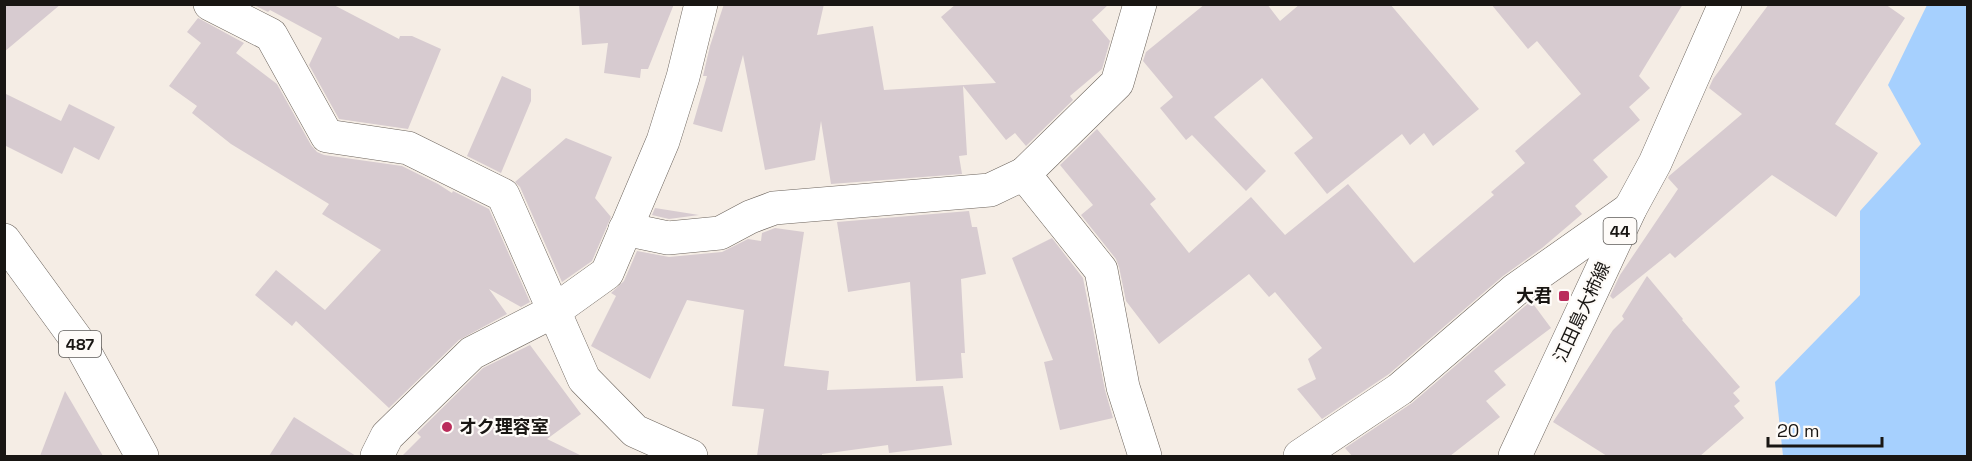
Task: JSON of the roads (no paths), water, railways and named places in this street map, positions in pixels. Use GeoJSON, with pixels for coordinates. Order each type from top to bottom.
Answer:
{"type":"FeatureCollection","features":[{"type":"Feature","properties":{"kind":"main road"},"geometry":{"type":"LineString","coordinates":[[210,4],[272,35],[327,136],[408,148],[503,195],[584,379],[635,431],[691,456]]}},
{"type":"Feature","properties":{"kind":"main road"},"geometry":{"type":"LineString","coordinates":[[377,456],[387,436],[472,352],[554,311],[607,273],[663,141],[683,77],[701,4]]}},
{"type":"Feature","properties":{"kind":"main road"},"geometry":{"type":"LineString","coordinates":[[625,229],[668,238],[720,233],[750,217],[774,208],[990,189],[1024,174],[1117,83],[1140,4]]}},
{"type":"Feature","properties":{"kind":"main road","name":"江田島大柿線"},"geometry":{"type":"LineString","coordinates":[[1515,456],[1630,209],[1655,163],[1725,4]]}},
{"type":"Feature","properties":{"kind":"main road"},"geometry":{"type":"LineString","coordinates":[[1024,174],[1101,270],[1123,387],[1145,456]]}},
{"type":"Feature","properties":{"kind":"main road"},"geometry":{"type":"LineString","coordinates":[[1300,456],[1400,389],[1515,290],[1630,209]]}},
{"type":"Feature","properties":{"kind":"main road","name":"487"},"geometry":{"type":"LineString","coordinates":[[4,240],[82,347],[142,456]]}},
{"type":"Feature","properties":{"kind":"water"},"geometry":{"type":"Polygon","coordinates":[[[1927,5],[1967,5],[1967,456],[1783,456],[1775,382],[1860,295],[1860,211],[1921,144],[1888,85],[1927,5]]]}},
{"type":"Feature","properties":{"kind":"place","name":"大君"},"geometry":{"type":"Point","coordinates":[1564,296]}},
{"type":"Feature","properties":{"kind":"place","name":"オク理容室"},"geometry":{"type":"Point","coordinates":[447,427]}}]}
